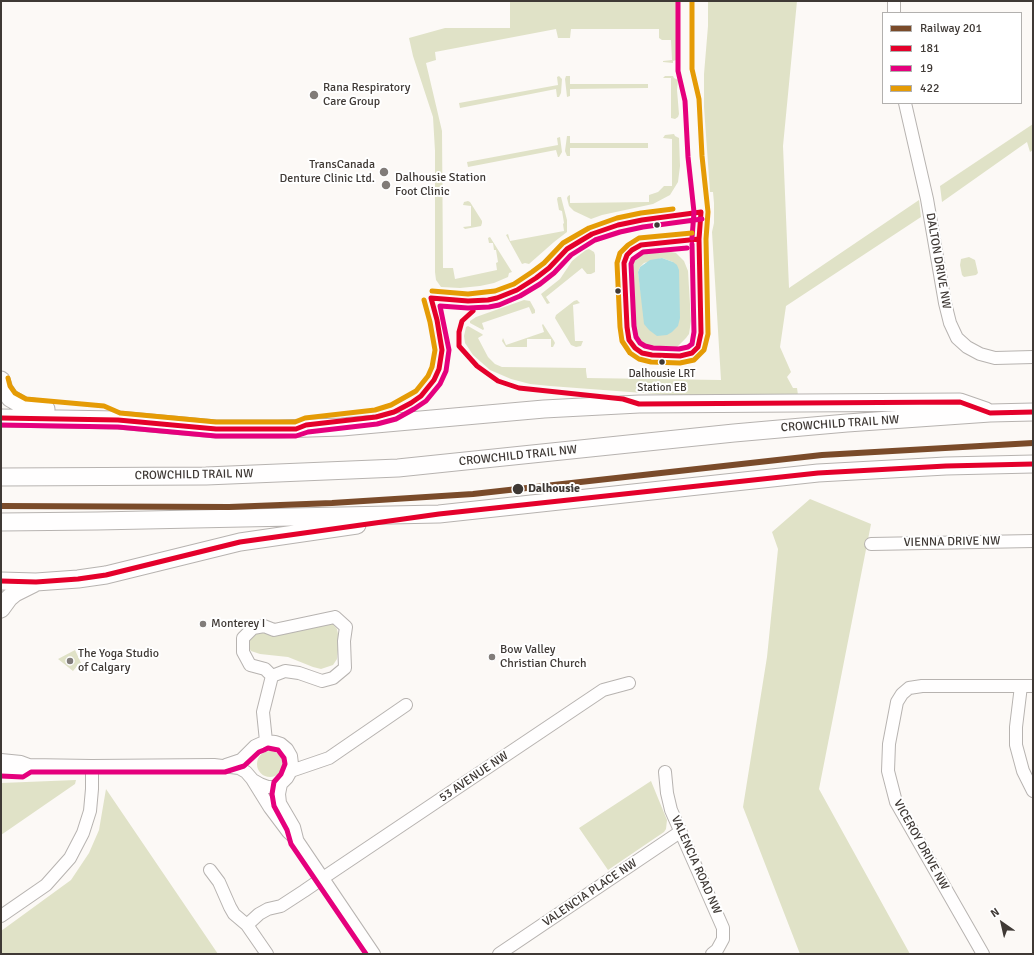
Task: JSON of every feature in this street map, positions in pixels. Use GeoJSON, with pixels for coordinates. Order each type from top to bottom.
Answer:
{"type":"FeatureCollection","features":[{"type":"Feature","properties":{"kind":"highway"},"geometry":{"type":"LineString","coordinates":[[1,380],[4,389],[10,398],[24,406],[103,413],[118,420]]}},
{"type":"Feature","properties":{"kind":"highway"},"geometry":{"type":"LineString","coordinates":[[1,418],[118,420],[216,429],[278,430],[342,427],[544,409],[639,404],[960,402],[990,413]]}},
{"type":"Feature","properties":{"kind":"highway","name":"CROWCHILD TRAIL NW"},"geometry":{"type":"LineString","coordinates":[[1,477],[206,476],[398,468],[734,433],[847,423],[990,413],[1033,412]]}},
{"type":"Feature","properties":{"kind":"highway"},"geometry":{"type":"LineString","coordinates":[[1,581],[36,582],[106,575],[240,542],[439,514],[818,473],[946,466],[1033,464]]}},
{"type":"Feature","properties":{"kind":"highway"},"geometry":{"type":"LineString","coordinates":[[1,522],[439,514]]}},
{"type":"Feature","properties":{"kind":"highway"},"geometry":{"type":"LineString","coordinates":[[1,609],[9,598],[15,593],[36,582]]}},
{"type":"Feature","properties":{"kind":"street"},"geometry":{"type":"LineString","coordinates":[[894,1],[894,12]]}},
{"type":"Feature","properties":{"kind":"street","name":"DALTON DRIVE NW"},"geometry":{"type":"LineString","coordinates":[[906,104],[927,199],[945,303],[950,323],[958,338],[967,347],[980,354],[995,358],[1033,357]]}},
{"type":"Feature","properties":{"kind":"street","name":"VIENNA DRIVE NW"},"geometry":{"type":"LineString","coordinates":[[871,544],[1033,540]]}},
{"type":"Feature","properties":{"kind":"street"},"geometry":{"type":"LineString","coordinates":[[335,617],[346,627],[344,641],[345,668],[333,678],[322,681],[299,673],[285,671],[272,676],[265,669],[250,665],[243,652],[243,638],[253,628],[264,626],[274,630],[335,617]]}},
{"type":"Feature","properties":{"kind":"street"},"geometry":{"type":"LineString","coordinates":[[266,741],[263,712],[272,676]]}},
{"type":"Feature","properties":{"kind":"street","name":"53 AVENUE NW"},"geometry":{"type":"LineString","coordinates":[[247,925],[259,914],[281,906],[304,891],[603,690],[628,683]]}},
{"type":"Feature","properties":{"kind":"street","name":"VICEROY DRIVE NW"},"geometry":{"type":"LineString","coordinates":[[983,954],[896,802],[888,771],[889,744],[897,702],[902,694],[909,688],[922,686],[1027,686]]}},
{"type":"Feature","properties":{"kind":"street"},"geometry":{"type":"LineString","coordinates":[[1027,686],[1016,727],[1016,745],[1023,771],[1033,791]]}},
{"type":"Feature","properties":{"kind":"street"},"geometry":{"type":"LineString","coordinates":[[291,771],[328,758],[406,705]]}},
{"type":"Feature","properties":{"kind":"street"},"geometry":{"type":"LineString","coordinates":[[224,765],[241,760],[255,746],[266,741],[281,744],[287,749],[291,756],[291,771],[281,784],[274,787],[268,787],[252,779]]}},
{"type":"Feature","properties":{"kind":"street"},"geometry":{"type":"LineString","coordinates":[[291,756],[308,765]]}},
{"type":"Feature","properties":{"kind":"street"},"geometry":{"type":"LineString","coordinates":[[1,760],[21,762],[29,765],[224,765],[239,768],[246,772],[252,779],[270,808],[288,832],[297,840],[374,954]]}},
{"type":"Feature","properties":{"kind":"street"},"geometry":{"type":"LineString","coordinates":[[1,769],[22,770],[29,765]]}},
{"type":"Feature","properties":{"kind":"street"},"geometry":{"type":"LineString","coordinates":[[1,916],[46,885],[70,858],[83,833],[90,812],[92,766]]}},
{"type":"Feature","properties":{"kind":"street","name":"VALENCIA ROAD NW"},"geometry":{"type":"LineString","coordinates":[[665,772],[671,810],[723,928],[723,939],[717,950],[712,954]]}},
{"type":"Feature","properties":{"kind":"street"},"geometry":{"type":"LineString","coordinates":[[281,784],[279,794],[280,803],[294,827],[297,840]]}},
{"type":"Feature","properties":{"kind":"street","name":"VALENCIA PLACE NW"},"geometry":{"type":"LineString","coordinates":[[499,954],[680,832]]}},
{"type":"Feature","properties":{"kind":"street"},"geometry":{"type":"LineString","coordinates":[[210,870],[222,889],[230,907],[237,917],[247,925],[267,954]]}},
{"type":"Feature","properties":{"kind":"green space"},"geometry":{"type":"Polygon","coordinates":[[[510,1],[676,1],[676,60],[673,61],[673,63],[663,62],[672,60],[671,40],[662,40],[659,38],[659,29],[571,29],[570,38],[558,38],[556,29],[435,52],[436,60],[426,63],[442,131],[443,268],[453,268],[455,279],[497,270],[496,263],[498,262],[496,250],[494,250],[493,243],[489,243],[488,238],[490,237],[512,272],[509,273],[508,277],[494,283],[480,286],[460,288],[441,287],[436,280],[435,272],[435,151],[433,117],[413,56],[409,38],[445,28],[510,28],[510,1]]]}},
{"type":"Feature","properties":{"kind":"green space"},"geometry":{"type":"Polygon","coordinates":[[[708,1],[797,1],[783,146],[789,288],[919,200],[921,217],[786,306],[780,347],[791,372],[787,377],[793,388],[797,388],[798,395],[670,395],[550,386],[530,384],[511,379],[490,370],[473,355],[465,343],[464,336],[466,327],[468,326],[483,335],[478,338],[488,357],[495,364],[502,367],[586,368],[587,378],[721,380],[712,232],[714,223],[714,203],[713,192],[710,192],[704,107],[704,74],[708,26],[708,1]]]}},
{"type":"Feature","properties":{"kind":"green space"},"geometry":{"type":"Polygon","coordinates":[[[559,76],[562,79],[561,93],[559,97],[557,97],[556,89],[460,108],[459,103],[558,85],[557,77],[559,76]]]}},
{"type":"Feature","properties":{"kind":"green space"},"geometry":{"type":"Polygon","coordinates":[[[566,76],[570,76],[570,84],[648,84],[648,88],[570,89],[570,96],[567,97],[566,76]]]}},
{"type":"Feature","properties":{"kind":"green space"},"geometry":{"type":"Polygon","coordinates":[[[665,76],[673,76],[678,80],[677,90],[679,114],[675,119],[671,118],[671,78],[663,78],[665,76]]]}},
{"type":"Feature","properties":{"kind":"green space"},"geometry":{"type":"Polygon","coordinates":[[[1033,124],[1033,150],[1030,152],[1027,142],[942,202],[940,186],[1033,124]]]}},
{"type":"Feature","properties":{"kind":"green space"},"geometry":{"type":"Polygon","coordinates":[[[674,134],[679,138],[680,166],[678,182],[670,195],[653,204],[602,215],[591,219],[574,211],[569,206],[567,198],[570,195],[570,203],[649,202],[649,195],[658,192],[664,186],[672,186],[672,139],[663,138],[665,135],[674,134]]]}},
{"type":"Feature","properties":{"kind":"green space"},"geometry":{"type":"Polygon","coordinates":[[[567,136],[570,136],[570,143],[648,143],[648,148],[570,148],[570,156],[567,156],[565,151],[567,136]]]}},
{"type":"Feature","properties":{"kind":"green space"},"geometry":{"type":"Polygon","coordinates":[[[560,137],[562,152],[559,157],[556,150],[468,167],[467,162],[558,145],[557,138],[560,137]]]}},
{"type":"Feature","properties":{"kind":"green space"},"geometry":{"type":"Polygon","coordinates":[[[558,197],[561,197],[567,220],[567,232],[529,264],[522,264],[506,235],[508,234],[510,241],[564,231],[562,211],[559,210],[557,199],[558,197]]]}},
{"type":"Feature","properties":{"kind":"green space"},"geometry":{"type":"Polygon","coordinates":[[[468,201],[482,221],[481,226],[465,229],[463,227],[471,226],[471,206],[463,205],[464,202],[468,201]]]}},
{"type":"Feature","properties":{"kind":"green space"},"geometry":{"type":"Polygon","coordinates":[[[589,249],[594,252],[595,255],[595,272],[587,274],[582,268],[546,297],[550,303],[547,304],[541,294],[560,279],[572,261],[589,249]]]}},
{"type":"Feature","properties":{"kind":"green space"},"geometry":{"type":"Polygon","coordinates":[[[662,250],[676,253],[684,261],[688,271],[691,321],[689,334],[677,347],[666,349],[649,347],[635,337],[631,325],[629,274],[630,267],[638,256],[643,253],[662,250]],[[662,258],[644,263],[638,272],[641,293],[673,262],[662,258]]]}},
{"type":"Feature","properties":{"kind":"green space"},"geometry":{"type":"Polygon","coordinates":[[[969,257],[975,260],[978,273],[976,275],[964,277],[962,275],[960,265],[961,259],[969,257]]]}},
{"type":"Feature","properties":{"kind":"green space"},"geometry":{"type":"Polygon","coordinates":[[[524,300],[530,301],[535,313],[532,314],[529,307],[482,323],[483,330],[470,323],[470,321],[476,317],[524,300]]]}},
{"type":"Feature","properties":{"kind":"green space"},"geometry":{"type":"Polygon","coordinates":[[[577,300],[580,303],[573,305],[575,341],[583,341],[581,346],[576,347],[571,345],[555,318],[556,315],[577,300]]]}},
{"type":"Feature","properties":{"kind":"green space"},"geometry":{"type":"Polygon","coordinates":[[[543,324],[555,343],[553,347],[551,347],[551,339],[527,339],[527,347],[506,347],[502,341],[503,338],[506,345],[544,332],[543,324]]]}},
{"type":"Feature","properties":{"kind":"green space"},"geometry":{"type":"Polygon","coordinates":[[[810,499],[871,524],[819,789],[910,954],[800,954],[743,807],[767,657],[778,549],[772,532],[810,499]]]}},
{"type":"Feature","properties":{"kind":"green space"},"geometry":{"type":"Polygon","coordinates":[[[331,622],[337,629],[339,639],[337,659],[333,665],[321,669],[288,657],[260,654],[251,651],[248,646],[248,639],[251,632],[331,622]]]}},
{"type":"Feature","properties":{"kind":"green space","name":"The Yoga Studio of Calgary"},"geometry":{"type":"Polygon","coordinates":[[[75,650],[81,663],[73,671],[58,659],[75,650]]]}},
{"type":"Feature","properties":{"kind":"green space"},"geometry":{"type":"Polygon","coordinates":[[[270,751],[279,755],[283,764],[279,773],[270,777],[261,773],[257,764],[261,755],[270,751]]]}},
{"type":"Feature","properties":{"kind":"green space"},"geometry":{"type":"Polygon","coordinates":[[[76,780],[75,784],[1,835],[1,783],[76,780]]]}},
{"type":"Feature","properties":{"kind":"green space"},"geometry":{"type":"Polygon","coordinates":[[[651,781],[667,820],[666,829],[664,832],[608,870],[579,828],[651,781]]]}},
{"type":"Feature","properties":{"kind":"green space"},"geometry":{"type":"Polygon","coordinates":[[[106,789],[218,954],[1,954],[1,931],[71,880],[89,853],[99,830],[106,789]]]}},
{"type":"Feature","properties":{"kind":"water"},"geometry":{"type":"Polygon","coordinates":[[[662,258],[673,262],[677,265],[679,270],[680,318],[678,326],[672,332],[667,335],[657,336],[644,324],[638,272],[640,267],[650,260],[662,258]]]}},
{"type":"Feature","properties":{"kind":"rail line","name":"201"},"geometry":{"type":"LineString","coordinates":[[1,506],[229,507],[332,503],[473,494],[822,455],[1033,443]]}},
{"type":"Feature","properties":{"kind":"transit line","name":"19"},"geometry":{"type":"LineString","coordinates":[[678,1],[678,71],[685,101],[688,157],[694,212],[692,238]]}},
{"type":"Feature","properties":{"kind":"transit line","name":"422"},"geometry":{"type":"LineString","coordinates":[[692,1],[692,69],[699,99],[702,156],[708,212],[706,239],[708,334],[704,350],[694,360],[680,363],[651,362],[639,359],[630,353],[622,341],[617,263],[620,253],[628,245],[639,238],[692,233]]}},
{"type":"Feature","properties":{"kind":"transit line","name":"422"},"geometry":{"type":"LineString","coordinates":[[432,291],[468,294],[495,291],[514,284],[532,272],[544,263],[563,243],[589,228],[617,218],[673,209]]}},
{"type":"Feature","properties":{"kind":"transit line","name":"181"},"geometry":{"type":"LineString","coordinates":[[1,418],[118,420],[216,429],[296,429],[306,425],[376,417],[394,412],[411,403],[421,396],[434,380],[439,369],[442,350],[437,320],[431,298],[468,301],[497,298],[517,290],[536,278],[549,268],[567,249],[592,234],[618,225],[642,220],[701,212],[699,239]]}},
{"type":"Feature","properties":{"kind":"transit line","name":"19"},"geometry":{"type":"LineString","coordinates":[[1,425],[118,427],[216,436],[296,436],[308,432],[377,424],[396,419],[426,401],[440,384],[446,371],[449,350],[440,306],[468,308],[499,305],[520,296],[540,284],[554,273],[571,255],[595,240],[643,227],[702,219]]}},
{"type":"Feature","properties":{"kind":"transit line","name":"181"},"geometry":{"type":"LineString","coordinates":[[699,239],[701,333],[698,347],[692,353],[680,356],[652,355],[642,353],[635,348],[629,340],[627,327],[624,263],[627,255],[641,245],[699,239]]}},
{"type":"Feature","properties":{"kind":"transit line","name":"19"},"geometry":{"type":"LineString","coordinates":[[687,248],[643,252],[633,259],[631,264],[634,326],[636,337],[640,343],[645,346],[653,348],[679,349],[688,347],[692,344],[694,332],[692,244]]}},
{"type":"Feature","properties":{"kind":"transit line","name":"422"},"geometry":{"type":"LineString","coordinates":[[8,378],[10,386],[15,393],[26,399],[104,406],[120,413],[216,422],[295,422],[305,418],[375,410],[391,405],[416,391],[428,376],[432,367],[435,350],[424,300]]}},
{"type":"Feature","properties":{"kind":"transit line","name":"181"},"geometry":{"type":"LineString","coordinates":[[473,311],[462,321],[459,332],[459,346],[477,366],[498,381],[519,388],[623,399],[639,404],[960,402],[990,413],[1033,412]]}},
{"type":"Feature","properties":{"kind":"transit line","name":"181"},"geometry":{"type":"LineString","coordinates":[[1,581],[36,582],[106,575],[240,542],[439,514],[818,473],[946,466],[1033,464]]}},
{"type":"Feature","properties":{"kind":"transit line","name":"19"},"geometry":{"type":"LineString","coordinates":[[1,776],[23,777],[31,772],[225,772],[244,766],[259,752],[268,748],[278,750],[284,758],[285,764],[281,774],[274,782],[272,794],[274,806],[287,830],[291,844],[366,954]]}},
{"type":"Feature","properties":{"kind":"place","name":"Rana Respiratory Care Group"},"geometry":{"type":"Point","coordinates":[314,95]}},
{"type":"Feature","properties":{"kind":"place","name":"TransCanada Denture Clinic Ltd."},"geometry":{"type":"Point","coordinates":[384,172]}},
{"type":"Feature","properties":{"kind":"place","name":"Dalhousie Station Foot Clinic"},"geometry":{"type":"Point","coordinates":[386,185]}},
{"type":"Feature","properties":{"kind":"place","name":"Dalhousie LRT Station EB"},"geometry":{"type":"Point","coordinates":[662,362]}},
{"type":"Feature","properties":{"kind":"place","name":"Dalhousie"},"geometry":{"type":"Point","coordinates":[518,489]}},
{"type":"Feature","properties":{"kind":"place","name":"Monterey I"},"geometry":{"type":"Point","coordinates":[203,624]}},
{"type":"Feature","properties":{"kind":"place","name":"Bow Valley Christian Church"},"geometry":{"type":"Point","coordinates":[492,657]}},
{"type":"Feature","properties":{"kind":"place","name":"The Yoga Studio of Calgary"},"geometry":{"type":"Point","coordinates":[70,661]}}]}
